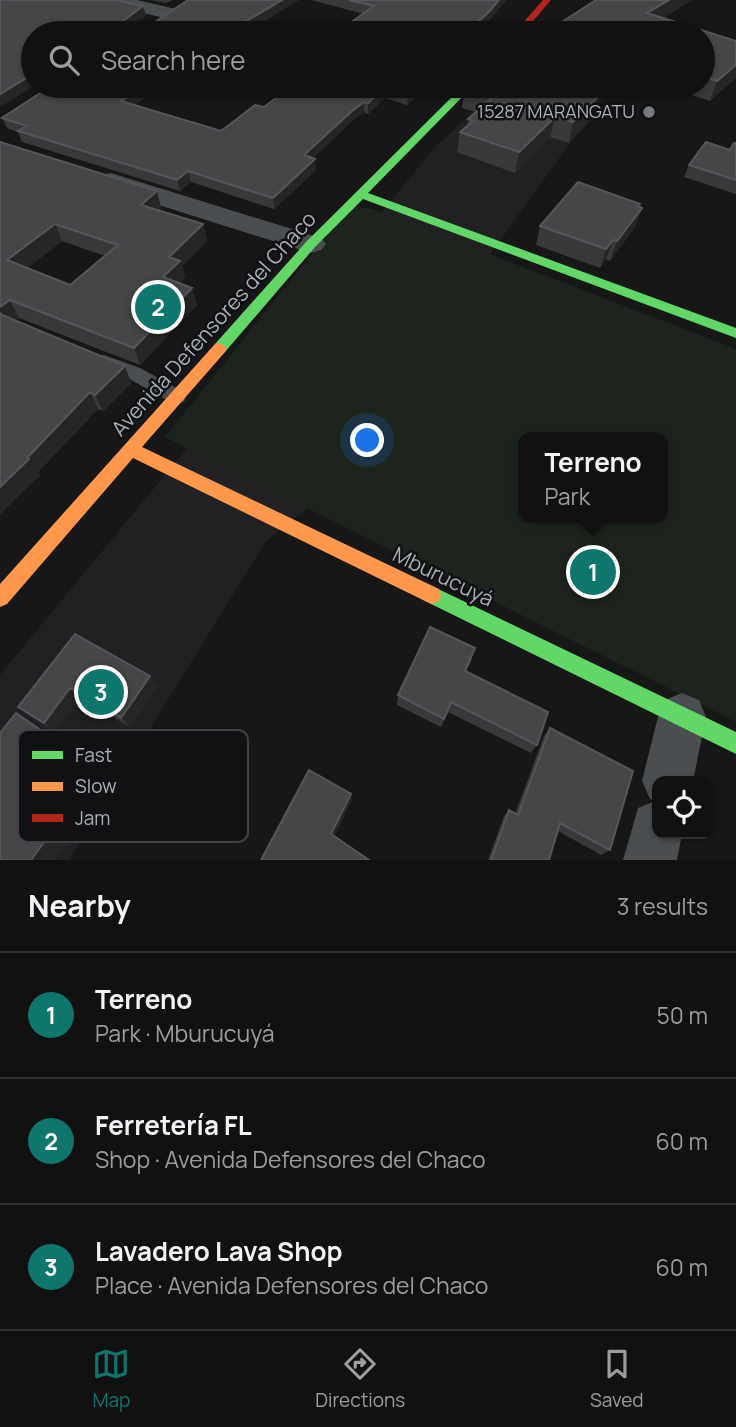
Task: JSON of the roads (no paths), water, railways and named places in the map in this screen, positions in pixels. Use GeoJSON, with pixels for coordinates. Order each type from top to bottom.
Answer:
{"type":"FeatureCollection","features":[{"type":"Feature","properties":{"kind":"main road"},"geometry":{"type":"LineString","coordinates":[[529,21],[547,0]]}},
{"type":"Feature","properties":{"kind":"main road","name":"Avenida Defensores del Chaco"},"geometry":{"type":"LineString","coordinates":[[0,598],[311,244],[456,98]]}},
{"type":"Feature","properties":{"kind":"main road"},"geometry":{"type":"LineString","coordinates":[[361,194],[736,334]]}},
{"type":"Feature","properties":{"kind":"main road","name":"Mburucuyá"},"geometry":{"type":"LineString","coordinates":[[131,449],[736,743]]}},
{"type":"Feature","properties":{"kind":"street"},"geometry":{"type":"LineString","coordinates":[[111,0],[169,13]]}},
{"type":"Feature","properties":{"kind":"street"},"geometry":{"type":"LineString","coordinates":[[157,21],[190,0]]}},
{"type":"Feature","properties":{"kind":"street"},"geometry":{"type":"LineString","coordinates":[[91,174],[311,244]]}},
{"type":"Feature","properties":{"kind":"street"},"geometry":{"type":"LineString","coordinates":[[669,776],[682,717]]}},
{"type":"Feature","properties":{"kind":"street"},"geometry":{"type":"LineString","coordinates":[[650,860],[654,839]]}},
{"type":"Feature","properties":{"kind":"lane"},"geometry":{"type":"LineString","coordinates":[[83,352],[134,373],[177,397]]}},
{"type":"Feature","properties":{"kind":"place","name":"15287 MARANGATU"},"geometry":{"type":"Point","coordinates":[649,112]}},
{"type":"Feature","properties":{"kind":"place","name":"Ferretería FL"},"geometry":{"type":"Point","coordinates":[158,307]}},
{"type":"Feature","properties":{"kind":"place","name":"Terreno"},"geometry":{"type":"Point","coordinates":[593,572]}},
{"type":"Feature","properties":{"kind":"place","name":"Lavadero Lava Shop"},"geometry":{"type":"Point","coordinates":[101,692]}}]}
